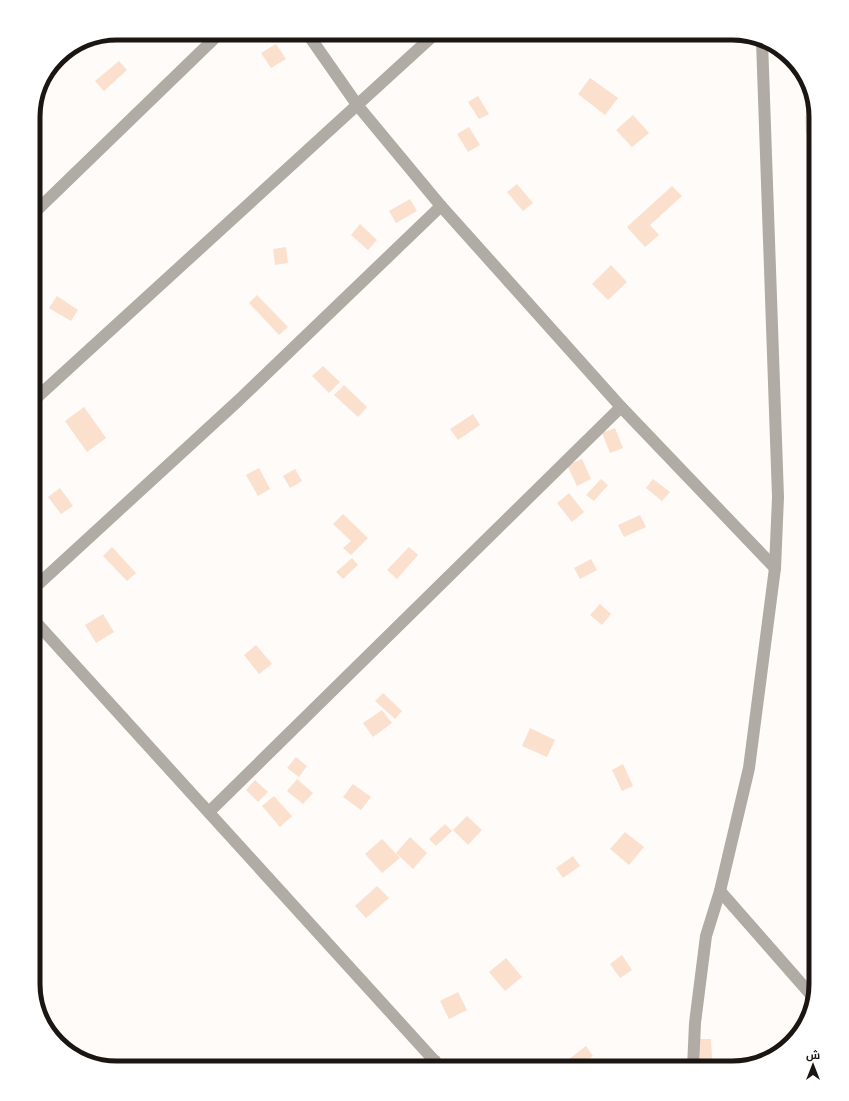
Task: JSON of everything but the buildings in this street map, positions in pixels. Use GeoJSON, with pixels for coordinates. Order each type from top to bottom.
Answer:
{"type":"FeatureCollection","features":[{"type":"Feature","properties":{"kind":"street"},"geometry":{"type":"LineString","coordinates":[[40,207],[213,40]]}},
{"type":"Feature","properties":{"kind":"street"},"geometry":{"type":"LineString","coordinates":[[312,40],[358,106],[441,206],[621,407],[775,568]]}},
{"type":"Feature","properties":{"kind":"street"},"geometry":{"type":"LineString","coordinates":[[40,395],[358,106],[429,40]]}},
{"type":"Feature","properties":{"kind":"street"},"geometry":{"type":"LineString","coordinates":[[693,1061],[695,1023],[706,936],[720,891],[750,768],[775,568],[778,497],[762,46]]}},
{"type":"Feature","properties":{"kind":"street"},"geometry":{"type":"LineString","coordinates":[[40,583],[239,400],[441,206]]}},
{"type":"Feature","properties":{"kind":"street"},"geometry":{"type":"LineString","coordinates":[[209,812],[621,407]]}},
{"type":"Feature","properties":{"kind":"street"},"geometry":{"type":"LineString","coordinates":[[40,627],[435,1061]]}},
{"type":"Feature","properties":{"kind":"street"},"geometry":{"type":"LineString","coordinates":[[720,891],[808,991]]}}]}
